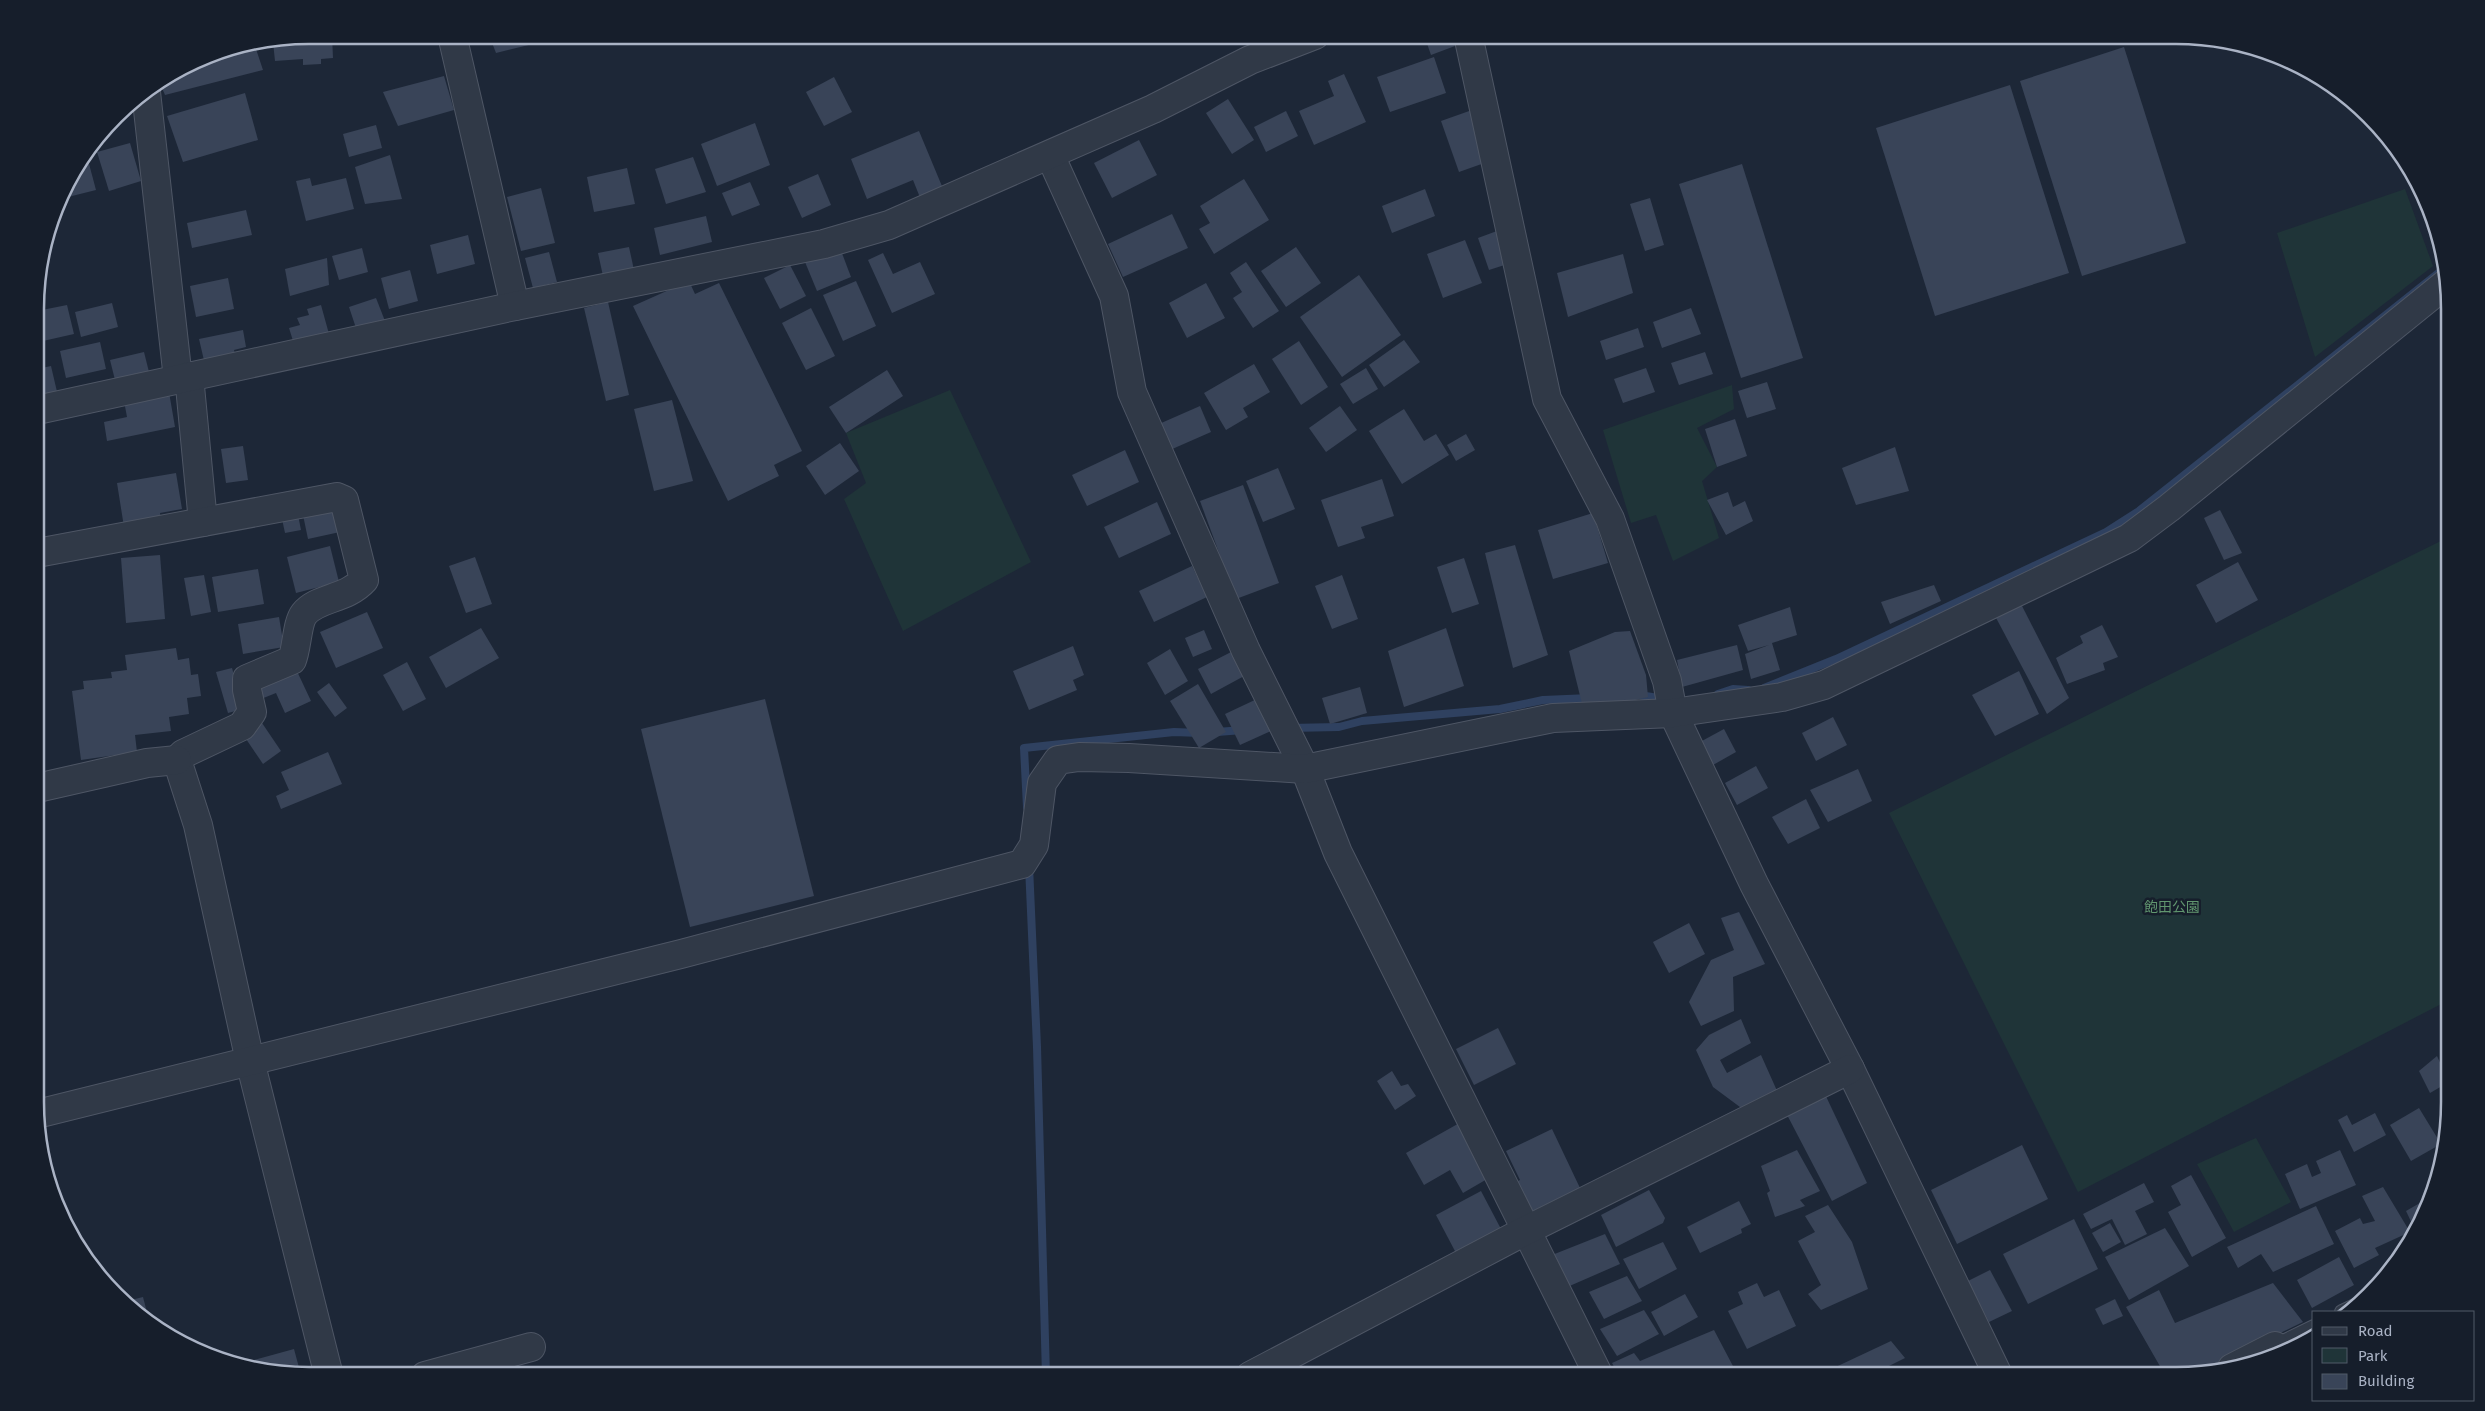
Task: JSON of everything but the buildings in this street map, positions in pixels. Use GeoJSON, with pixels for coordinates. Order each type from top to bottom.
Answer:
{"type":"FeatureCollection","features":[{"type":"Feature","properties":{"kind":"street"},"geometry":{"type":"LineString","coordinates":[[454,44],[515,306]]}},
{"type":"Feature","properties":{"kind":"street"},"geometry":{"type":"LineString","coordinates":[[44,408],[515,306],[824,244],[889,225],[1153,109],[1250,60],[1292,44]]}},
{"type":"Feature","properties":{"kind":"street"},"geometry":{"type":"LineString","coordinates":[[1470,44],[1547,399],[1610,519],[1668,681],[1672,713],[1754,884],[1850,1069],[1994,1367]]}},
{"type":"Feature","properties":{"kind":"street"},"geometry":{"type":"LineString","coordinates":[[147,98],[203,522]]}},
{"type":"Feature","properties":{"kind":"street"},"geometry":{"type":"LineString","coordinates":[[1050,155],[1114,296],[1132,392],[1246,651],[1305,769],[1338,853],[1525,1232],[1594,1367]]}},
{"type":"Feature","properties":{"kind":"street"},"geometry":{"type":"LineString","coordinates":[[44,1112],[681,954],[1022,864],[1034,845],[1042,783],[1058,760],[1095,757],[1305,769],[1553,718],[1672,713],[1782,697],[1824,685],[2129,538],[2169,508],[2441,288]]}},
{"type":"Feature","properties":{"kind":"street"},"geometry":{"type":"LineString","coordinates":[[44,552],[336,497],[344,500],[364,580],[355,590],[312,606],[302,616],[292,660],[247,679],[247,690],[252,712],[242,726],[183,754],[177,760],[147,762],[44,786]]}},
{"type":"Feature","properties":{"kind":"street"},"geometry":{"type":"LineString","coordinates":[[177,760],[198,826],[250,1061],[327,1367]]}},
{"type":"Feature","properties":{"kind":"street"},"geometry":{"type":"LineString","coordinates":[[1267,1367],[1525,1232],[1850,1069]]}},
{"type":"Feature","properties":{"kind":"street"},"geometry":{"type":"LineString","coordinates":[[2260,1353],[2275,1346]]}},
{"type":"Feature","properties":{"kind":"street"},"geometry":{"type":"LineString","coordinates":[[463,1367],[531,1347]]}},
{"type":"Feature","properties":{"kind":"lane"},"geometry":{"type":"LineString","coordinates":[[2275,1346],[2312,1328]]}},
{"type":"Feature","properties":{"kind":"green space"},"geometry":{"type":"Polygon","coordinates":[[[2405,189],[2433,266],[2315,357],[2277,233],[2405,189]]]}},
{"type":"Feature","properties":{"kind":"green space"},"geometry":{"type":"Polygon","coordinates":[[[1732,385],[1734,409],[1697,428],[1717,467],[1702,481],[1719,538],[1673,561],[1656,515],[1631,523],[1603,430],[1732,385]]]}},
{"type":"Feature","properties":{"kind":"green space"},"geometry":{"type":"Polygon","coordinates":[[[950,390],[1031,562],[903,631],[844,499],[866,483],[846,433],[950,390]]]}},
{"type":"Feature","properties":{"kind":"green space","name":"飽田公園"},"geometry":{"type":"Polygon","coordinates":[[[2441,541],[2441,1004],[2078,1192],[1889,813],[2441,541]]]}},
{"type":"Feature","properties":{"kind":"green space"},"geometry":{"type":"Polygon","coordinates":[[[2256,1138],[2291,1202],[2234,1232],[2197,1164],[2256,1138]]]}},
{"type":"Feature","properties":{"kind":"waterway"},"geometry":{"type":"LineString","coordinates":[[1764,688],[1836,659],[2106,532],[2139,511],[2439,273]]}},
{"type":"Feature","properties":{"kind":"waterway"},"geometry":{"type":"LineString","coordinates":[[1718,694],[1733,689],[1748,690]]}},
{"type":"Feature","properties":{"kind":"waterway"},"geometry":{"type":"LineString","coordinates":[[1639,695],[1665,699]]}},
{"type":"Feature","properties":{"kind":"waterway"},"geometry":{"type":"LineString","coordinates":[[1289,728],[1339,727],[1362,721],[1500,709],[1543,700],[1590,698]]}},
{"type":"Feature","properties":{"kind":"waterway"},"geometry":{"type":"LineString","coordinates":[[1217,732],[1243,730]]}},
{"type":"Feature","properties":{"kind":"waterway"},"geometry":{"type":"LineString","coordinates":[[1027,807],[1024,748],[1174,732],[1200,733]]}},
{"type":"Feature","properties":{"kind":"waterway"},"geometry":{"type":"LineString","coordinates":[[1029,866],[1037,1047],[1046,1367]]}}]}
